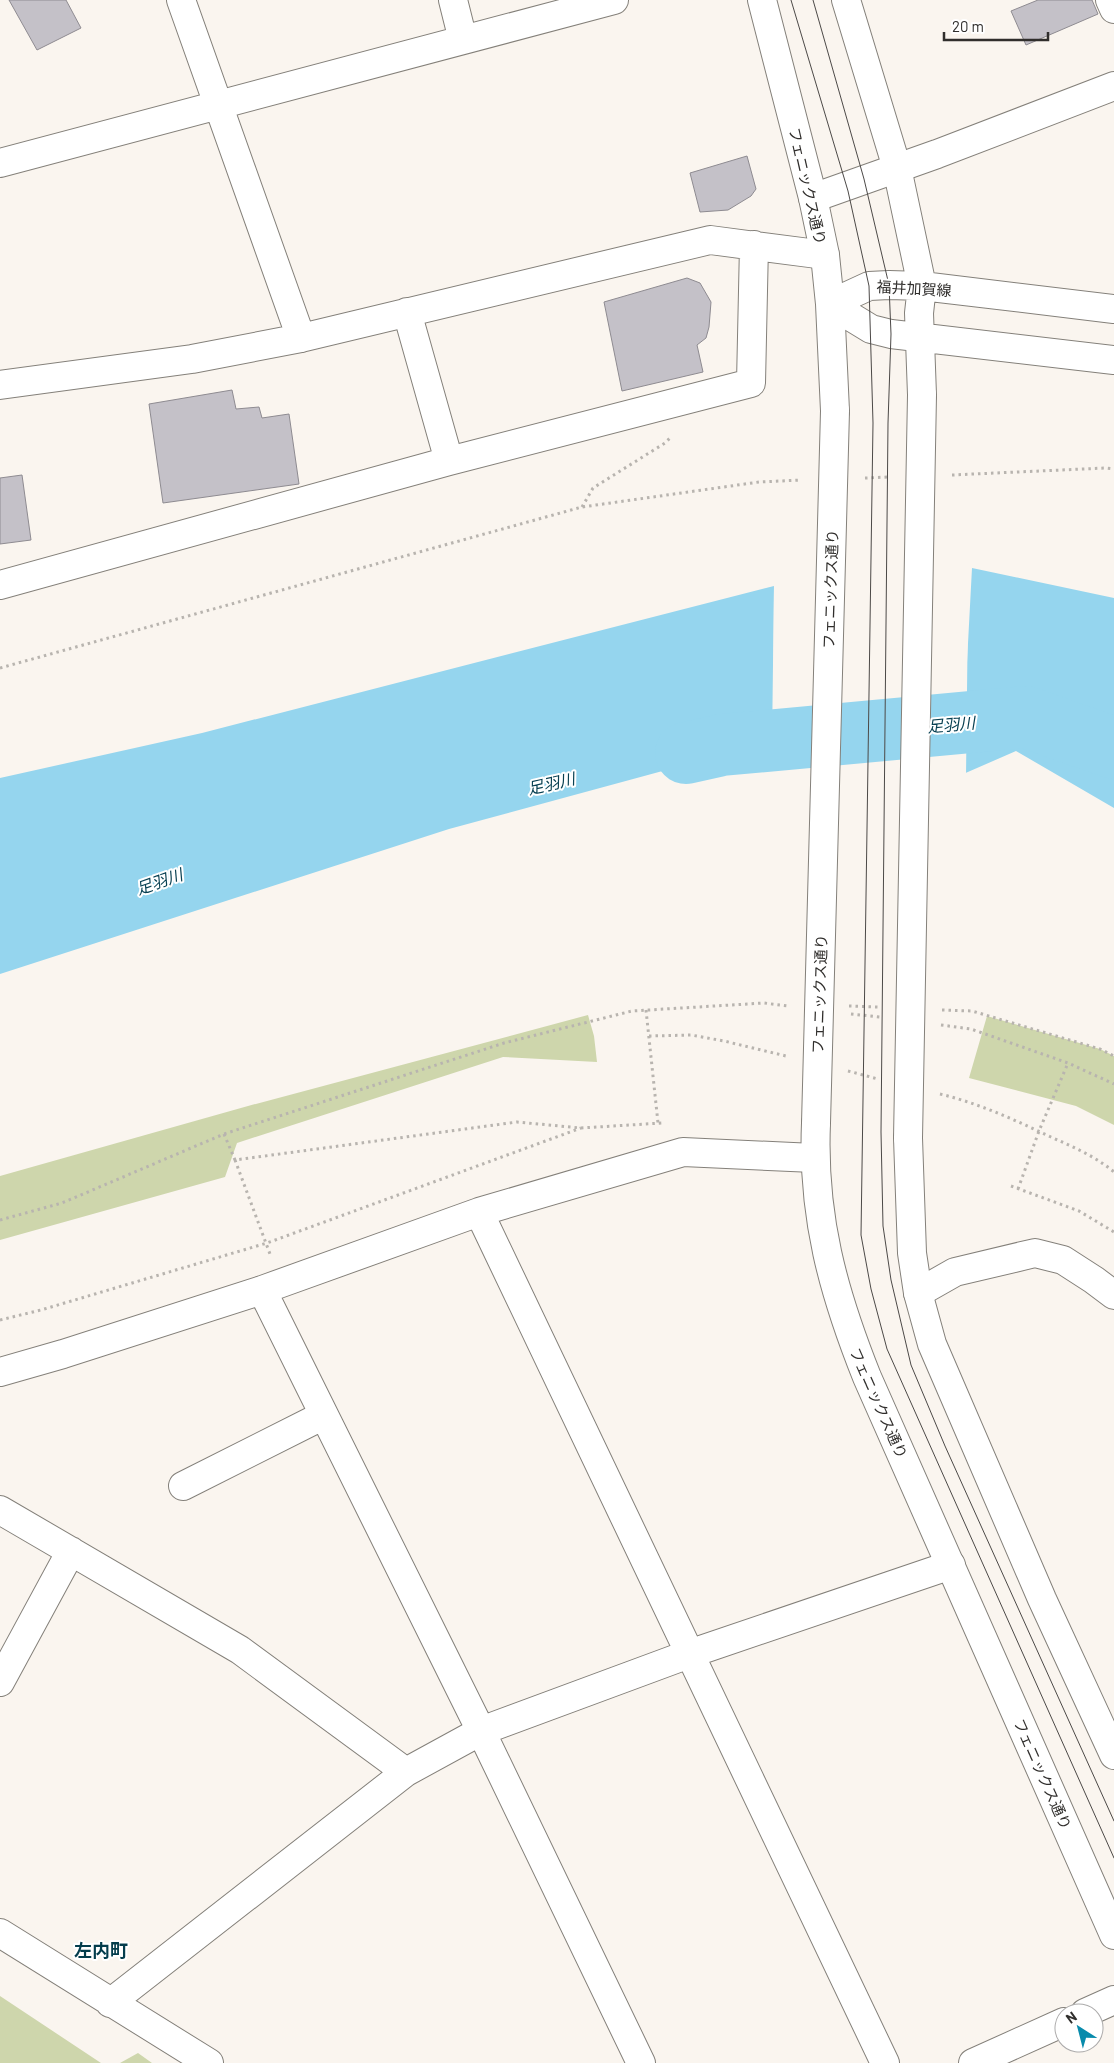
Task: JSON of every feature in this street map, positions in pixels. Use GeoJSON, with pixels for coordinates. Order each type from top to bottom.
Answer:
{"type":"FeatureCollection","features":[{"type":"Feature","properties":{"kind":"street"},"geometry":{"type":"LineString","coordinates":[[181,0],[301,338]]}},
{"type":"Feature","properties":{"kind":"street"},"geometry":{"type":"LineString","coordinates":[[453,0],[463,40]]}},
{"type":"Feature","properties":{"kind":"street"},"geometry":{"type":"LineString","coordinates":[[0,163],[614,0]]}},
{"type":"Feature","properties":{"kind":"street","name":"フェニックス通り"},"geometry":{"type":"LineString","coordinates":[[762,0],[813,198],[825,255],[830,304],[835,411],[814,1158],[819,1216],[834,1285],[848,1331],[867,1378],[1114,1935]]}},
{"type":"Feature","properties":{"kind":"street"},"geometry":{"type":"LineString","coordinates":[[846,0],[898,168],[922,286],[920,338],[922,396],[908,1138],[911,1228],[918,1293],[932,1344],[957,1403],[1042,1598],[1114,1755]]}},
{"type":"Feature","properties":{"kind":"street"},"geometry":{"type":"LineString","coordinates":[[1110,0],[1114,9]]}},
{"type":"Feature","properties":{"kind":"street"},"geometry":{"type":"LineString","coordinates":[[813,198],[898,168],[1114,86]]}},
{"type":"Feature","properties":{"kind":"street"},"geometry":{"type":"LineString","coordinates":[[0,385],[192,359],[301,338],[710,240],[825,255]]}},
{"type":"Feature","properties":{"kind":"street"},"geometry":{"type":"LineString","coordinates":[[0,585],[449,461],[751,383],[754,245]]}},
{"type":"Feature","properties":{"kind":"street","name":"福井加賀線"},"geometry":{"type":"LineString","coordinates":[[830,304],[868,286],[922,286],[1114,309]]}},
{"type":"Feature","properties":{"kind":"street"},"geometry":{"type":"LineString","coordinates":[[830,304],[871,330],[920,338],[1114,360]]}},
{"type":"Feature","properties":{"kind":"street"},"geometry":{"type":"LineString","coordinates":[[407,312],[449,461]]}},
{"type":"Feature","properties":{"kind":"street"},"geometry":{"type":"LineString","coordinates":[[0,1372],[63,1354],[270,1287],[479,1212],[683,1152],[814,1158]]}},
{"type":"Feature","properties":{"kind":"street"},"geometry":{"type":"LineString","coordinates":[[479,1212],[885,2063]]}},
{"type":"Feature","properties":{"kind":"street"},"geometry":{"type":"LineString","coordinates":[[918,1293],[955,1272],[1035,1253],[1063,1260],[1114,1295]]}},
{"type":"Feature","properties":{"kind":"street"},"geometry":{"type":"LineString","coordinates":[[270,1287],[324,1414],[481,1731],[641,2063]]}},
{"type":"Feature","properties":{"kind":"street"},"geometry":{"type":"LineString","coordinates":[[183,1486],[324,1414]]}},
{"type":"Feature","properties":{"kind":"street"},"geometry":{"type":"LineString","coordinates":[[0,1510],[240,1650],[406,1772]]}},
{"type":"Feature","properties":{"kind":"street"},"geometry":{"type":"LineString","coordinates":[[0,1682],[71,1551]]}},
{"type":"Feature","properties":{"kind":"street"},"geometry":{"type":"LineString","coordinates":[[110,2003],[406,1772],[481,1731],[689,1654],[950,1565]]}},
{"type":"Feature","properties":{"kind":"street"},"geometry":{"type":"LineString","coordinates":[[0,1933],[209,2063]]}},
{"type":"Feature","properties":{"kind":"street"},"geometry":{"type":"LineString","coordinates":[[973,2063],[1054,2027]]}},
{"type":"Feature","properties":{"kind":"path"},"geometry":{"type":"LineString","coordinates":[[582,507],[593,488],[665,443],[675,432]]}},
{"type":"Feature","properties":{"kind":"path"},"geometry":{"type":"LineString","coordinates":[[946,476],[1114,469]]}},
{"type":"Feature","properties":{"kind":"path"},"geometry":{"type":"LineString","coordinates":[[857,478],[896,477]]}},
{"type":"Feature","properties":{"kind":"path"},"geometry":{"type":"LineString","coordinates":[[0,668],[582,507],[759,482],[808,480]]}},
{"type":"Feature","properties":{"kind":"path"},"geometry":{"type":"LineString","coordinates":[[0,1220],[62,1203],[224,1134],[504,1043],[632,1011],[764,1003],[794,1006]]}},
{"type":"Feature","properties":{"kind":"path"},"geometry":{"type":"LineString","coordinates":[[646,1010],[658,1123]]}},
{"type":"Feature","properties":{"kind":"path"},"geometry":{"type":"LineString","coordinates":[[843,1013],[883,1018]]}},
{"type":"Feature","properties":{"kind":"path"},"geometry":{"type":"LineString","coordinates":[[932,1024],[971,1029],[1068,1063],[1114,1084]]}},
{"type":"Feature","properties":{"kind":"path"},"geometry":{"type":"LineString","coordinates":[[1018,1189],[1039,1131],[1068,1063]]}},
{"type":"Feature","properties":{"kind":"path"},"geometry":{"type":"LineString","coordinates":[[0,1320],[41,1310],[267,1243],[581,1128],[517,1122],[235,1160]]}},
{"type":"Feature","properties":{"kind":"path"},"geometry":{"type":"LineString","coordinates":[[224,1134],[267,1243],[270,1287]]}},
{"type":"Feature","properties":{"kind":"path"},"geometry":{"type":"LineString","coordinates":[[1011,1186],[1079,1211],[1114,1232]]}},
{"type":"Feature","properties":{"kind":"green space"},"geometry":{"type":"Polygon","coordinates":[[[588,1015],[594,1036],[597,1062],[503,1057],[237,1143],[225,1177],[0,1240],[0,1176],[248,1106],[588,1015]]]}},
{"type":"Feature","properties":{"kind":"green space"},"geometry":{"type":"Polygon","coordinates":[[[987,1016],[1100,1049],[1114,1056],[1114,1125],[1076,1106],[969,1078],[987,1016]]]}},
{"type":"Feature","properties":{"kind":"green space"},"geometry":{"type":"Polygon","coordinates":[[[0,1996],[101,2063],[0,2063],[0,1996]]]}},
{"type":"Feature","properties":{"kind":"green space"},"geometry":{"type":"Polygon","coordinates":[[[138,2053],[152,2063],[120,2063],[138,2053]]]}},
{"type":"Feature","properties":{"kind":"water"},"geometry":{"type":"Polygon","coordinates":[[[972,568],[1114,598],[1114,808],[1016,751],[961,775],[972,568]]]}},
{"type":"Feature","properties":{"kind":"water"},"geometry":{"type":"Polygon","coordinates":[[[774,586],[773,741],[449,829],[0,974],[0,778],[202,733],[774,586]]]}},
{"type":"Feature","properties":{"kind":"pier"},"geometry":{"type":"Polygon","coordinates":[[[774,584],[776,586],[775,741],[772,744],[774,584]]]}},
{"type":"Feature","properties":{"kind":"pier"},"geometry":{"type":"Polygon","coordinates":[[[968,606],[966,776],[961,778],[958,775],[968,606]]]}},
{"type":"Feature","properties":{"kind":"building"},"geometry":{"type":"Polygon","coordinates":[[[9,0],[66,0],[81,28],[37,50],[9,0]]]}},
{"type":"Feature","properties":{"kind":"building"},"geometry":{"type":"Polygon","coordinates":[[[1038,0],[1092,0],[1098,14],[1026,45],[1011,11],[1038,0]]]}},
{"type":"Feature","properties":{"kind":"building"},"geometry":{"type":"Polygon","coordinates":[[[747,156],[756,189],[751,196],[728,210],[700,212],[690,173],[747,156]]]}},
{"type":"Feature","properties":{"kind":"building"},"geometry":{"type":"Polygon","coordinates":[[[687,278],[700,283],[711,302],[706,338],[697,345],[703,372],[622,391],[604,302],[687,278]]]}},
{"type":"Feature","properties":{"kind":"building"},"geometry":{"type":"Polygon","coordinates":[[[232,390],[236,409],[259,407],[262,418],[289,414],[299,484],[163,503],[149,404],[232,390]]]}},
{"type":"Feature","properties":{"kind":"building"},"geometry":{"type":"Polygon","coordinates":[[[22,475],[31,540],[0,544],[0,478],[22,475]]]}},
{"type":"Feature","properties":{"kind":"waterway","name":"足羽川"},"geometry":{"type":"LineString","coordinates":[[686,753],[722,745],[1026,717],[1114,748]]}},
{"type":"Feature","properties":{"kind":"tram line"},"geometry":{"type":"LineString","coordinates":[[791,0],[848,191],[869,286],[873,423],[861,1235],[871,1289],[887,1349],[1114,1858]]}},
{"type":"Feature","properties":{"kind":"tram line"},"geometry":{"type":"LineString","coordinates":[[813,0],[864,179],[889,285],[891,334],[888,423],[881,1132],[883,1226],[891,1280],[911,1365],[945,1446],[1114,1821]]}},
{"type":"Feature","properties":{"kind":"district","name":"左内町"},"geometry":{"type":"Point","coordinates":[101,1950]}}]}
